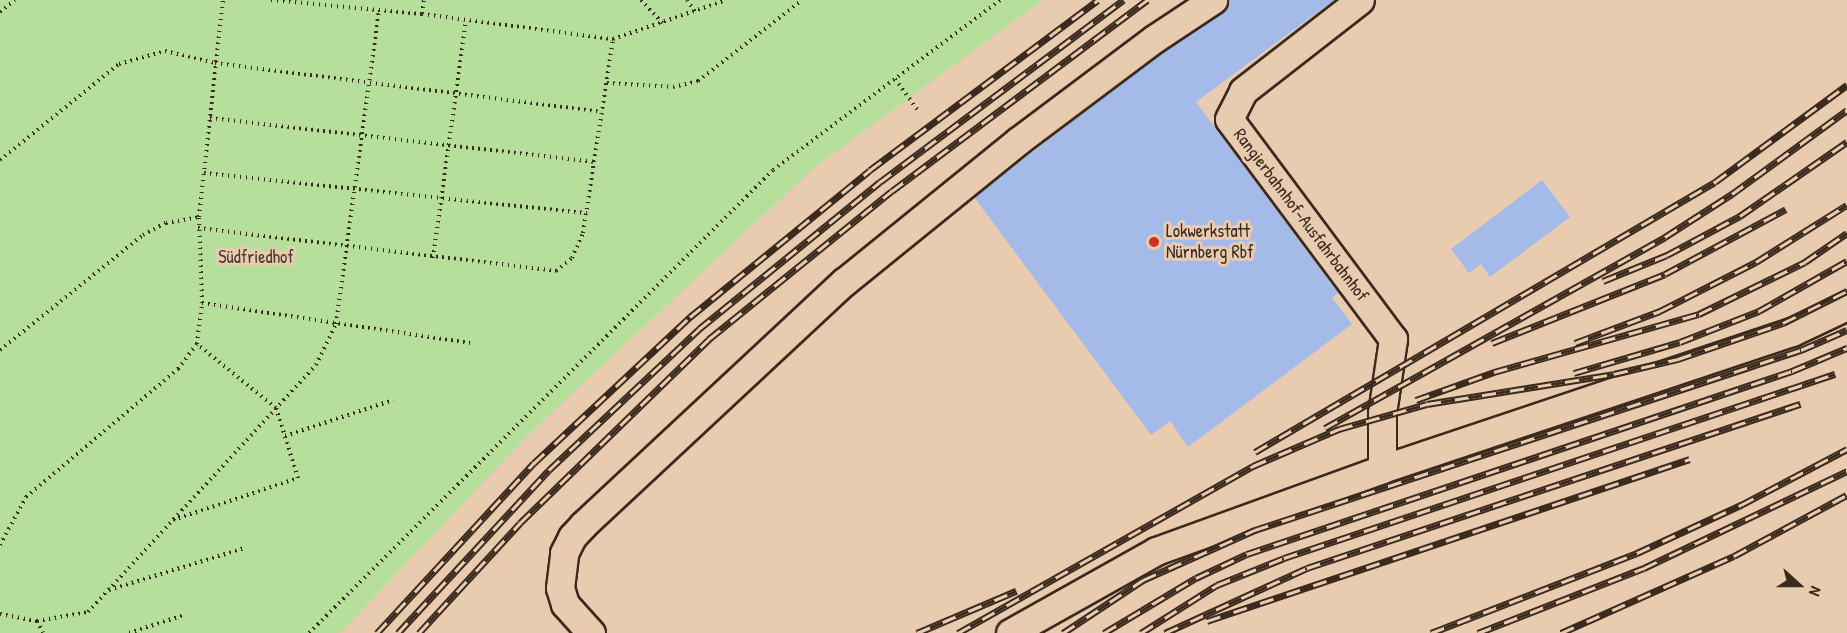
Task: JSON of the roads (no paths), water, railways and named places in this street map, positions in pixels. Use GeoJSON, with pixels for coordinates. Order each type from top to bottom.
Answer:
{"type":"FeatureCollection","features":[{"type":"Feature","properties":{"kind":"lane"},"geometry":{"type":"LineString","coordinates":[[591,633],[565,604],[560,588],[559,570],[564,553],[572,537],[582,525],[844,282],[1027,134],[1154,39],[1213,0]]}},
{"type":"Feature","properties":{"kind":"lane","name":"Rangierbahnhof-Ausfahrbahnhof"},"geometry":{"type":"LineString","coordinates":[[1360,0],[1243,91],[1229,119],[1393,339],[1382,413],[1382,469]]}},
{"type":"Feature","properties":{"kind":"lane"},"geometry":{"type":"LineString","coordinates":[[1010,633],[1156,551],[1382,469],[1792,333],[1847,306]]}},
{"type":"Feature","properties":{"kind":"railway"},"geometry":{"type":"LineString","coordinates":[[377,633],[534,463],[690,317],[870,170],[1098,0]]}},
{"type":"Feature","properties":{"kind":"railway"},"geometry":{"type":"LineString","coordinates":[[398,633],[549,470],[699,329],[880,182],[1123,0]]}},
{"type":"Feature","properties":{"kind":"railway"},"geometry":{"type":"LineString","coordinates":[[419,633],[520,523],[709,339],[892,191],[1147,0]]}},
{"type":"Feature","properties":{"kind":"railway"},"geometry":{"type":"LineString","coordinates":[[1255,452],[1715,182],[1847,85]]}},
{"type":"Feature","properties":{"kind":"railway"},"geometry":{"type":"LineString","coordinates":[[1325,428],[1665,237],[1732,194],[1847,110]]}},
{"type":"Feature","properties":{"kind":"railway"},"geometry":{"type":"LineString","coordinates":[[1603,281],[1667,255],[1740,216],[1847,142]]}},
{"type":"Feature","properties":{"kind":"railway"},"geometry":{"type":"LineString","coordinates":[[1575,343],[1660,311],[1756,262],[1847,205]]}},
{"type":"Feature","properties":{"kind":"railway"},"geometry":{"type":"LineString","coordinates":[[1492,343],[1665,274],[1786,209]]}},
{"type":"Feature","properties":{"kind":"railway"},"geometry":{"type":"LineString","coordinates":[[1416,400],[1494,372],[1699,314],[1805,262],[1847,233]]}},
{"type":"Feature","properties":{"kind":"railway"},"geometry":{"type":"LineString","coordinates":[[1574,373],[1680,342],[1759,311],[1847,261]]}},
{"type":"Feature","properties":{"kind":"railway"},"geometry":{"type":"LineString","coordinates":[[958,633],[1253,466],[1339,429],[1427,404],[1614,374],[1678,359],[1783,323],[1847,291]]}},
{"type":"Feature","properties":{"kind":"railway"},"geometry":{"type":"LineString","coordinates":[[1063,633],[1143,580],[1255,530],[1801,350],[1847,330]]}},
{"type":"Feature","properties":{"kind":"railway"},"geometry":{"type":"LineString","coordinates":[[1104,633],[1196,578],[1247,554],[1792,371],[1847,348]]}},
{"type":"Feature","properties":{"kind":"railway"},"geometry":{"type":"LineString","coordinates":[[1141,633],[1217,585],[1284,558],[1835,374]]}},
{"type":"Feature","properties":{"kind":"railway"},"geometry":{"type":"LineString","coordinates":[[1165,633],[1307,568],[1800,404]]}},
{"type":"Feature","properties":{"kind":"railway"},"geometry":{"type":"LineString","coordinates":[[1431,633],[1637,553],[1741,505],[1847,449]]}},
{"type":"Feature","properties":{"kind":"railway"},"geometry":{"type":"LineString","coordinates":[[1207,621],[1690,459]]}},
{"type":"Feature","properties":{"kind":"railway"},"geometry":{"type":"LineString","coordinates":[[1478,633],[1644,568],[1847,471]]}},
{"type":"Feature","properties":{"kind":"railway"},"geometry":{"type":"LineString","coordinates":[[1561,633],[1734,556],[1847,495]]}},
{"type":"Feature","properties":{"kind":"railway"},"geometry":{"type":"LineString","coordinates":[[917,633],[1016,591]]}},
{"type":"Feature","properties":{"kind":"place","name":"Lokwerkstatt Nürnberg Rbf"},"geometry":{"type":"Point","coordinates":[1154,242]}},
{"type":"Feature","properties":{"kind":"park label","name":"Südfriedhof"},"geometry":{"type":"Point","coordinates":[256,257]}}]}
